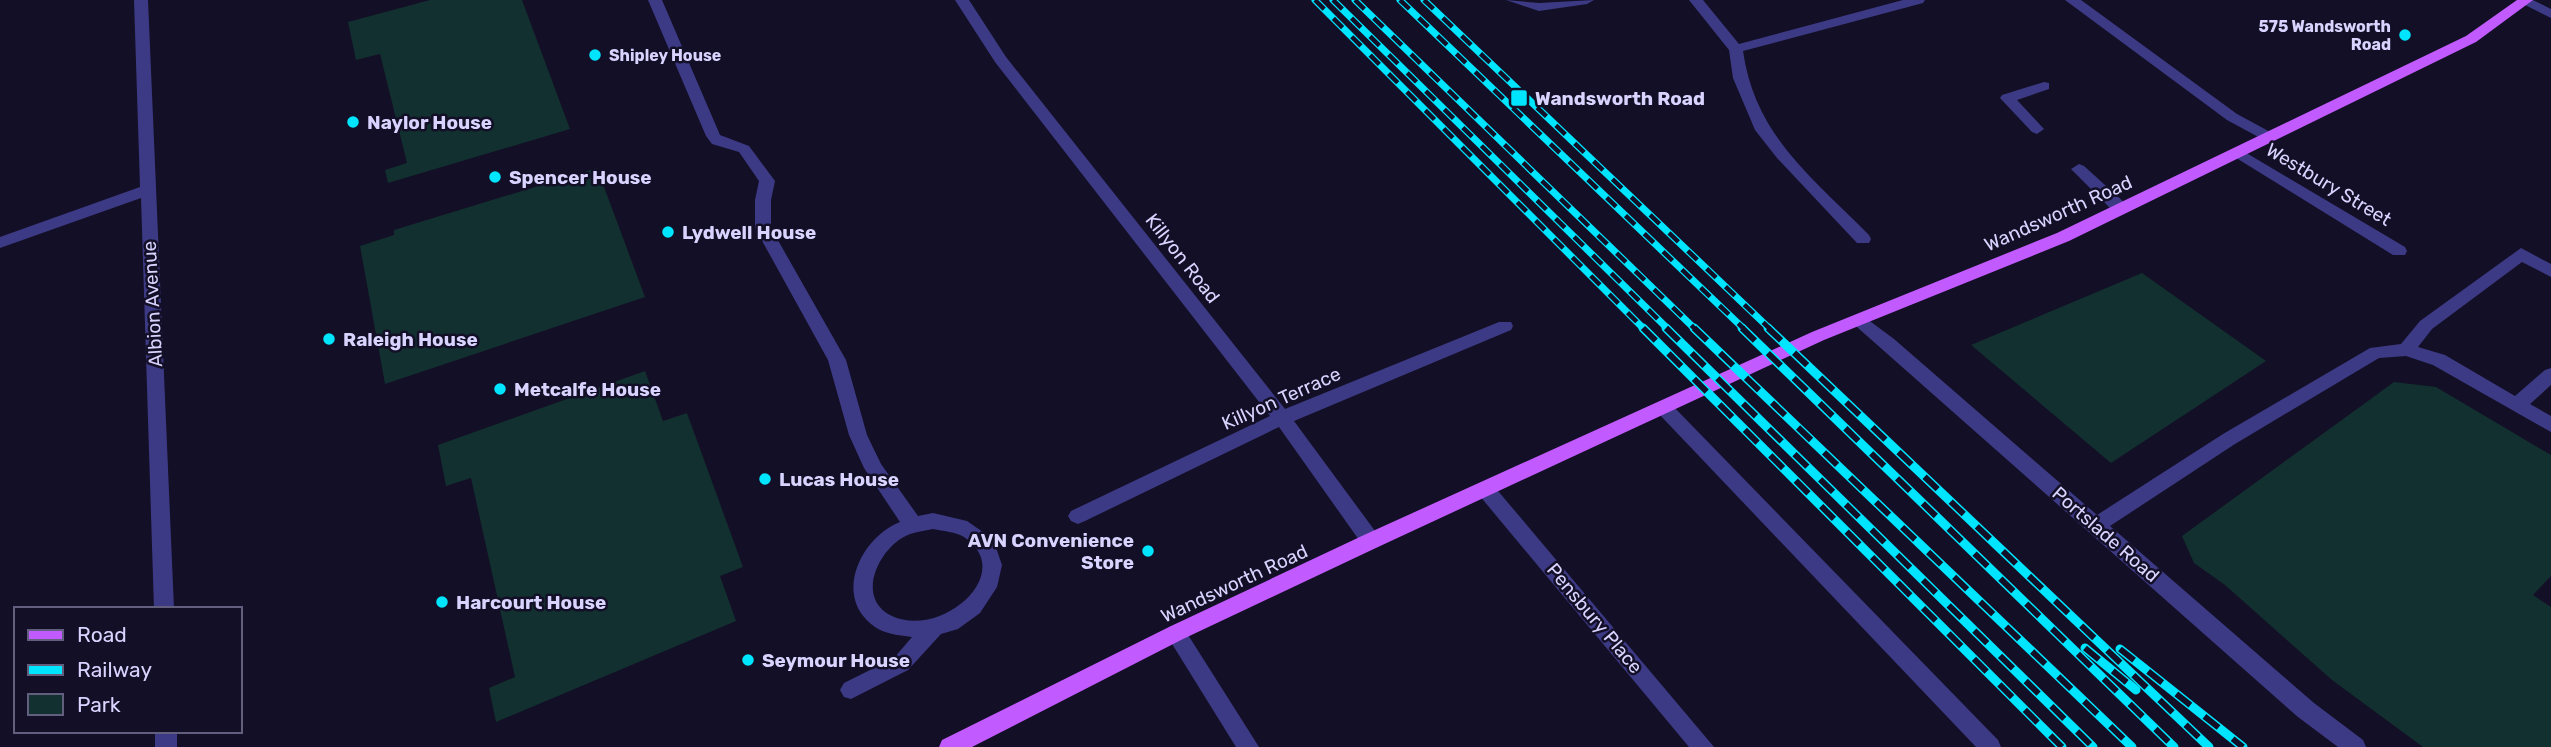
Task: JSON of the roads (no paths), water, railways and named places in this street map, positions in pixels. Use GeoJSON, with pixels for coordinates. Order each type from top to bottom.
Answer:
{"type":"FeatureCollection","features":[{"type":"Feature","properties":{"kind":"main road","name":"Wandsworth Road"},"geometry":{"type":"LineString","coordinates":[[950,747],[1176,633],[1371,541],[1857,320],[2063,237],[2471,39],[2525,1]]}},
{"type":"Feature","properties":{"kind":"street","name":"Albion Avenue"},"geometry":{"type":"LineString","coordinates":[[141,0],[146,191],[156,368],[164,607]]}},
{"type":"Feature","properties":{"kind":"street"},"geometry":{"type":"LineString","coordinates":[[655,0],[713,136],[718,141],[744,149],[767,181],[763,200],[764,228],[837,360],[858,435],[873,468],[912,525]]}},
{"type":"Feature","properties":{"kind":"street","name":"Killyon Road"},"geometry":{"type":"LineString","coordinates":[[962,0],[1000,59],[1282,418],[1371,541]]}},
{"type":"Feature","properties":{"kind":"street"},"geometry":{"type":"LineString","coordinates":[[1513,0],[1538,6],[1587,0]]}},
{"type":"Feature","properties":{"kind":"street"},"geometry":{"type":"LineString","coordinates":[[1696,0],[1736,49],[1740,78],[1760,127],[1782,155],[1863,239]]}},
{"type":"Feature","properties":{"kind":"street"},"geometry":{"type":"LineString","coordinates":[[1736,49],[1918,0]]}},
{"type":"Feature","properties":{"kind":"street"},"geometry":{"type":"LineString","coordinates":[[2072,0],[2232,117],[2269,137]]}},
{"type":"Feature","properties":{"kind":"street"},"geometry":{"type":"LineString","coordinates":[[2525,1],[2551,14]]}},
{"type":"Feature","properties":{"kind":"street"},"geometry":{"type":"LineString","coordinates":[[2037,128],[2007,98],[2044,86]]}},
{"type":"Feature","properties":{"kind":"street","name":"Westbury Street"},"geometry":{"type":"LineString","coordinates":[[2238,153],[2399,251]]}},
{"type":"Feature","properties":{"kind":"street"},"geometry":{"type":"LineString","coordinates":[[2079,169],[2120,208]]}},
{"type":"Feature","properties":{"kind":"street"},"geometry":{"type":"LineString","coordinates":[[0,243],[146,191]]}},
{"type":"Feature","properties":{"kind":"street"},"geometry":{"type":"LineString","coordinates":[[2406,350],[2426,326],[2521,254],[2551,271]]}},
{"type":"Feature","properties":{"kind":"street","name":"Portslade Road"},"geometry":{"type":"LineString","coordinates":[[1857,320],[1888,343],[2305,710],[2356,747]]}},
{"type":"Feature","properties":{"kind":"street","name":"Killyon Terrace"},"geometry":{"type":"LineString","coordinates":[[1078,516],[1282,418],[1505,326]]}},
{"type":"Feature","properties":{"kind":"street"},"geometry":{"type":"LineString","coordinates":[[2096,525],[2229,439],[2376,352],[2406,350],[2439,360],[2551,425]]}},
{"type":"Feature","properties":{"kind":"street"},"geometry":{"type":"LineString","coordinates":[[2518,404],[2551,375]]}},
{"type":"Feature","properties":{"kind":"street"},"geometry":{"type":"LineString","coordinates":[[1664,408],[1990,747]]}},
{"type":"Feature","properties":{"kind":"street","name":"Pensbury Place"},"geometry":{"type":"LineString","coordinates":[[1486,490],[1703,747]]}},
{"type":"Feature","properties":{"kind":"street"},"geometry":{"type":"LineString","coordinates":[[933,521],[954,522],[972,529],[985,541],[993,557],[993,574],[987,593],[974,609],[955,621],[934,628],[911,630],[890,626],[874,615],[864,600],[861,583],[871,556],[892,534],[912,525],[933,521]]}},
{"type":"Feature","properties":{"kind":"street"},"geometry":{"type":"LineString","coordinates":[[850,691],[901,664],[934,628]]}},
{"type":"Feature","properties":{"kind":"street"},"geometry":{"type":"LineString","coordinates":[[1176,633],[1248,747]]}},
{"type":"Feature","properties":{"kind":"railway"},"geometry":{"type":"LineString","coordinates":[[1315,0],[2062,747]]}},
{"type":"Feature","properties":{"kind":"railway"},"geometry":{"type":"LineString","coordinates":[[1333,0],[1668,329]]}},
{"type":"Feature","properties":{"kind":"railway"},"geometry":{"type":"LineString","coordinates":[[1355,0],[1695,329]]}},
{"type":"Feature","properties":{"kind":"railway"},"geometry":{"type":"LineString","coordinates":[[1400,0],[1744,329]]}},
{"type":"Feature","properties":{"kind":"railway"},"geometry":{"type":"LineString","coordinates":[[1424,0],[1770,329]]}},
{"type":"Feature","properties":{"kind":"railway"},"geometry":{"type":"LineString","coordinates":[[1666,328],[2093,747]]}},
{"type":"Feature","properties":{"kind":"railway"},"geometry":{"type":"LineString","coordinates":[[1694,328],[2132,747]]}},
{"type":"Feature","properties":{"kind":"railway"},"geometry":{"type":"LineString","coordinates":[[1742,328],[2174,747]]}},
{"type":"Feature","properties":{"kind":"railway"},"geometry":{"type":"LineString","coordinates":[[1768,328],[2209,747]]}},
{"type":"Feature","properties":{"kind":"railway"},"geometry":{"type":"LineString","coordinates":[[2085,648],[2136,690]]}},
{"type":"Feature","properties":{"kind":"railway"},"geometry":{"type":"LineString","coordinates":[[2120,649],[2243,747]]}},
{"type":"Feature","properties":{"kind":"place","name":"575 Wandsworth Road"},"geometry":{"type":"Point","coordinates":[2405,35]}},
{"type":"Feature","properties":{"kind":"place","name":"Shipley House"},"geometry":{"type":"Point","coordinates":[595,55]}},
{"type":"Feature","properties":{"kind":"place","name":"Wandsworth Road"},"geometry":{"type":"Point","coordinates":[1519,98]}},
{"type":"Feature","properties":{"kind":"place","name":"Naylor House"},"geometry":{"type":"Point","coordinates":[353,122]}},
{"type":"Feature","properties":{"kind":"place","name":"Spencer House"},"geometry":{"type":"Point","coordinates":[495,177]}},
{"type":"Feature","properties":{"kind":"place","name":"Lydwell House"},"geometry":{"type":"Point","coordinates":[668,232]}},
{"type":"Feature","properties":{"kind":"place","name":"Raleigh House"},"geometry":{"type":"Point","coordinates":[329,339]}},
{"type":"Feature","properties":{"kind":"place","name":"Metcalfe House"},"geometry":{"type":"Point","coordinates":[500,389]}},
{"type":"Feature","properties":{"kind":"place","name":"Lucas House"},"geometry":{"type":"Point","coordinates":[765,479]}},
{"type":"Feature","properties":{"kind":"place","name":"AVN Convenience Store"},"geometry":{"type":"Point","coordinates":[1148,551]}},
{"type":"Feature","properties":{"kind":"place","name":"Harcourt House"},"geometry":{"type":"Point","coordinates":[442,602]}},
{"type":"Feature","properties":{"kind":"place","name":"Seymour House"},"geometry":{"type":"Point","coordinates":[748,660]}}]}
